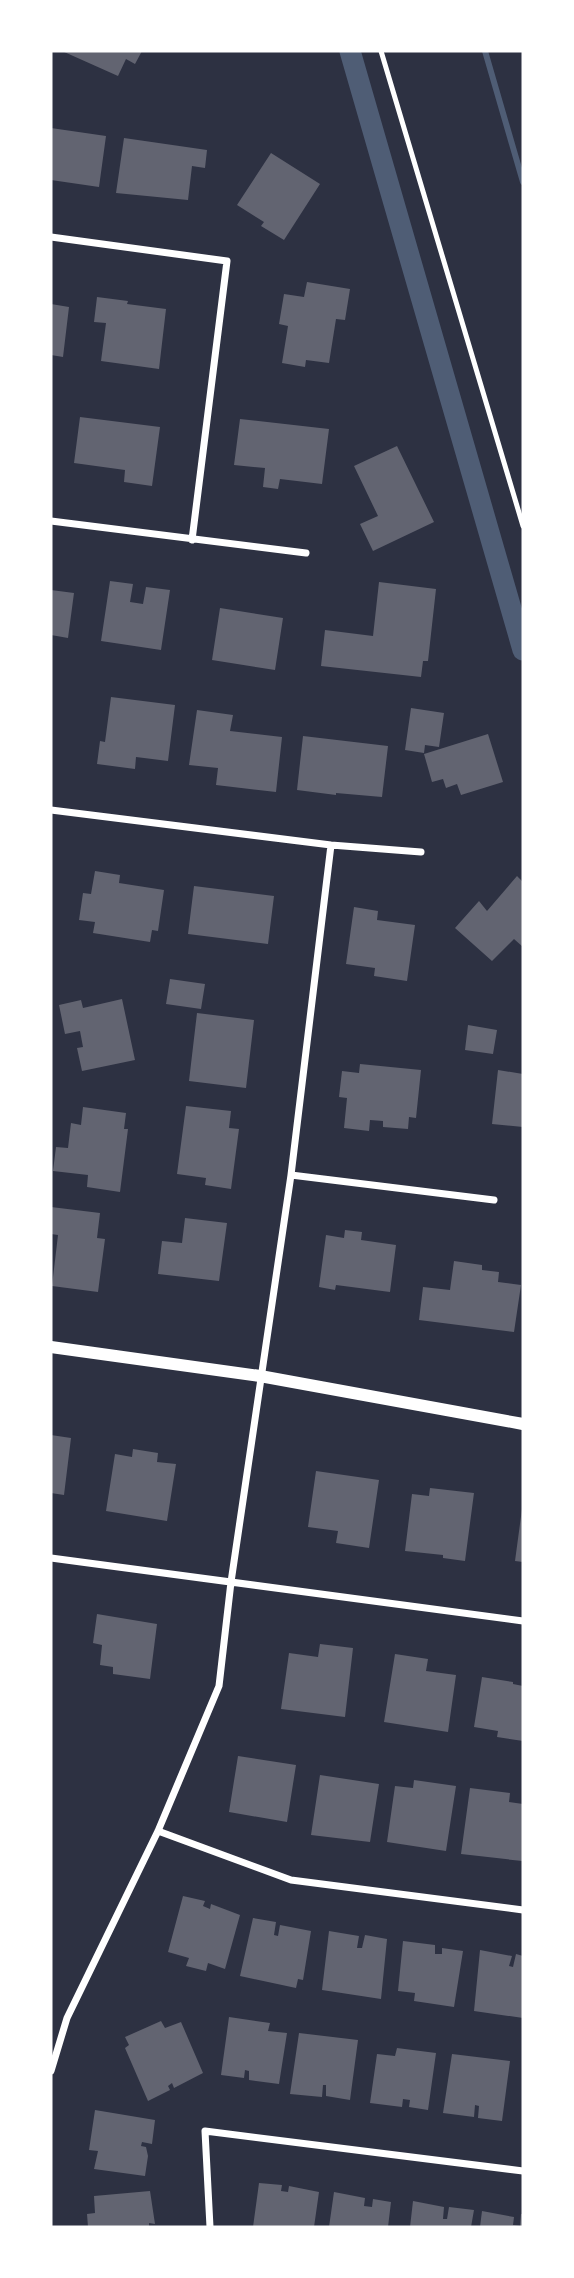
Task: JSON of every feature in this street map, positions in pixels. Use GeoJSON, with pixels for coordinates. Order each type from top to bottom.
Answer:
{"type":"FeatureCollection","features":[{"type":"Feature","properties":{"kind":"street"},"geometry":{"type":"LineString","coordinates":[[51,237],[228,261],[192,540]]}},
{"type":"Feature","properties":{"kind":"street"},"geometry":{"type":"LineString","coordinates":[[51,521],[306,553]]}},
{"type":"Feature","properties":{"kind":"street"},"geometry":{"type":"LineString","coordinates":[[51,810],[331,845],[421,852]]}},
{"type":"Feature","properties":{"kind":"street"},"geometry":{"type":"LineString","coordinates":[[51,2071],[67,2018],[158,1831],[219,1686],[230,1582],[291,1175],[331,845]]}},
{"type":"Feature","properties":{"kind":"street"},"geometry":{"type":"LineString","coordinates":[[291,1175],[494,1200]]}},
{"type":"Feature","properties":{"kind":"street"},"geometry":{"type":"LineString","coordinates":[[51,1347],[260,1376],[523,1424]]}},
{"type":"Feature","properties":{"kind":"street"},"geometry":{"type":"LineString","coordinates":[[51,1558],[523,1622]]}},
{"type":"Feature","properties":{"kind":"street"},"geometry":{"type":"LineString","coordinates":[[158,1831],[291,1880],[523,1910]]}},
{"type":"Feature","properties":{"kind":"street"},"geometry":{"type":"LineString","coordinates":[[210,2227],[205,2131],[523,2171]]}},
{"type":"Feature","properties":{"kind":"lane"},"geometry":{"type":"LineString","coordinates":[[382,51],[523,526]]}},
{"type":"Feature","properties":{"kind":"building"},"geometry":{"type":"Polygon","coordinates":[[[62,51],[142,51],[135,64],[126,59],[118,76],[62,51]]]}},
{"type":"Feature","properties":{"kind":"building"},"geometry":{"type":"Polygon","coordinates":[[[51,128],[106,136],[99,187],[51,180],[51,128]]]}},
{"type":"Feature","properties":{"kind":"building"},"geometry":{"type":"Polygon","coordinates":[[[124,138],[207,150],[205,168],[192,166],[188,200],[116,193],[124,138]]]}},
{"type":"Feature","properties":{"kind":"building"},"geometry":{"type":"Polygon","coordinates":[[[271,153],[320,184],[284,240],[261,226],[264,222],[237,205],[271,153]]]}},
{"type":"Feature","properties":{"kind":"building"},"geometry":{"type":"Polygon","coordinates":[[[307,282],[350,289],[345,320],[336,319],[329,363],[306,360],[305,367],[282,363],[288,326],[279,324],[284,294],[304,297],[307,282]]]}},
{"type":"Feature","properties":{"kind":"building"},"geometry":{"type":"Polygon","coordinates":[[[97,297],[166,309],[159,369],[101,361],[106,323],[94,322],[97,297]]]}},
{"type":"Feature","properties":{"kind":"building"},"geometry":{"type":"Polygon","coordinates":[[[51,304],[69,307],[63,357],[51,355],[51,304]]]}},
{"type":"Feature","properties":{"kind":"building"},"geometry":{"type":"Polygon","coordinates":[[[80,417],[160,427],[152,486],[124,482],[125,470],[74,463],[80,417]]]}},
{"type":"Feature","properties":{"kind":"building"},"geometry":{"type":"Polygon","coordinates":[[[240,419],[329,429],[322,484],[280,479],[278,489],[263,487],[265,468],[234,465],[240,419]]]}},
{"type":"Feature","properties":{"kind":"building"},"geometry":{"type":"Polygon","coordinates":[[[397,446],[434,522],[373,551],[360,524],[378,516],[354,466],[397,446]]]}},
{"type":"Feature","properties":{"kind":"building"},"geometry":{"type":"Polygon","coordinates":[[[110,581],[133,584],[130,602],[143,604],[146,587],[170,590],[161,650],[101,641],[110,581]]]}},
{"type":"Feature","properties":{"kind":"building"},"geometry":{"type":"Polygon","coordinates":[[[379,582],[436,589],[428,661],[423,661],[421,677],[321,666],[325,630],[373,636],[379,582]]]}},
{"type":"Feature","properties":{"kind":"building"},"geometry":{"type":"Polygon","coordinates":[[[51,590],[74,593],[68,638],[51,635],[51,590]]]}},
{"type":"Feature","properties":{"kind":"building"},"geometry":{"type":"Polygon","coordinates":[[[220,608],[283,618],[275,670],[212,660],[220,608]]]}},
{"type":"Feature","properties":{"kind":"building"},"geometry":{"type":"Polygon","coordinates":[[[111,697],[175,705],[168,761],[136,757],[135,769],[97,764],[100,741],[105,742],[111,697]]]}},
{"type":"Feature","properties":{"kind":"building"},"geometry":{"type":"Polygon","coordinates":[[[411,708],[444,713],[439,747],[425,745],[424,753],[405,750],[411,708]]]}},
{"type":"Feature","properties":{"kind":"building"},"geometry":{"type":"Polygon","coordinates":[[[197,710],[233,715],[230,731],[282,737],[276,792],[216,785],[218,768],[189,765],[197,710]]]}},
{"type":"Feature","properties":{"kind":"building"},"geometry":{"type":"Polygon","coordinates":[[[488,734],[503,782],[461,795],[457,784],[446,788],[443,779],[432,782],[424,754],[488,734]]]}},
{"type":"Feature","properties":{"kind":"building"},"geometry":{"type":"Polygon","coordinates":[[[303,736],[388,746],[382,797],[297,790],[303,736]]]}},
{"type":"Feature","properties":{"kind":"building"},"geometry":{"type":"Polygon","coordinates":[[[95,871],[120,875],[119,883],[164,890],[158,931],[152,930],[150,942],[93,933],[95,922],[79,920],[83,893],[91,894],[95,871]]]}},
{"type":"Feature","properties":{"kind":"building"},"geometry":{"type":"Polygon","coordinates":[[[517,876],[523,882],[523,947],[514,939],[492,961],[455,928],[479,901],[487,911],[517,876]]]}},
{"type":"Feature","properties":{"kind":"building"},"geometry":{"type":"Polygon","coordinates":[[[194,886],[274,896],[268,944],[188,934],[194,886]]]}},
{"type":"Feature","properties":{"kind":"building"},"geometry":{"type":"Polygon","coordinates":[[[354,907],[378,911],[377,920],[415,925],[407,981],[374,976],[375,968],[346,964],[354,907]]]}},
{"type":"Feature","properties":{"kind":"building"},"geometry":{"type":"Polygon","coordinates":[[[170,979],[205,984],[201,1009],[166,1004],[170,979]]]}},
{"type":"Feature","properties":{"kind":"building"},"geometry":{"type":"Polygon","coordinates":[[[122,999],[135,1060],[82,1071],[77,1048],[83,1047],[80,1031],[65,1034],[59,1005],[81,1000],[83,1008],[122,999]]]}},
{"type":"Feature","properties":{"kind":"building"},"geometry":{"type":"Polygon","coordinates":[[[197,1013],[254,1020],[246,1088],[189,1081],[197,1013]]]}},
{"type":"Feature","properties":{"kind":"building"},"geometry":{"type":"Polygon","coordinates":[[[468,1025],[497,1030],[493,1054],[465,1050],[468,1025]]]}},
{"type":"Feature","properties":{"kind":"building"},"geometry":{"type":"Polygon","coordinates":[[[360,1064],[421,1070],[416,1118],[409,1117],[408,1129],[383,1127],[383,1121],[370,1120],[369,1131],[344,1128],[347,1098],[339,1097],[342,1071],[359,1073],[360,1064]]]}},
{"type":"Feature","properties":{"kind":"building"},"geometry":{"type":"Polygon","coordinates":[[[498,1070],[523,1074],[523,1127],[492,1124],[498,1070]]]}},
{"type":"Feature","properties":{"kind":"building"},"geometry":{"type":"Polygon","coordinates":[[[186,1106],[231,1111],[229,1128],[239,1129],[231,1189],[205,1185],[206,1178],[177,1174],[186,1106]]]}},
{"type":"Feature","properties":{"kind":"building"},"geometry":{"type":"Polygon","coordinates":[[[83,1107],[126,1113],[124,1129],[128,1129],[120,1192],[87,1187],[88,1175],[53,1171],[56,1147],[68,1148],[71,1123],[81,1125],[83,1107]]]}},
{"type":"Feature","properties":{"kind":"building"},"geometry":{"type":"Polygon","coordinates":[[[51,1207],[100,1213],[97,1238],[105,1239],[98,1292],[52,1286],[58,1235],[51,1234],[51,1207]]]}},
{"type":"Feature","properties":{"kind":"building"},"geometry":{"type":"Polygon","coordinates":[[[185,1218],[227,1223],[219,1281],[158,1274],[162,1241],[182,1243],[185,1218]]]}},
{"type":"Feature","properties":{"kind":"building"},"geometry":{"type":"Polygon","coordinates":[[[345,1230],[362,1232],[361,1240],[396,1245],[390,1292],[336,1285],[335,1290],[319,1287],[326,1235],[344,1238],[345,1230]]]}},
{"type":"Feature","properties":{"kind":"building"},"geometry":{"type":"Polygon","coordinates":[[[454,1261],[482,1265],[482,1270],[499,1272],[498,1282],[521,1285],[514,1332],[419,1320],[423,1287],[450,1290],[454,1261]]]}},
{"type":"Feature","properties":{"kind":"building"},"geometry":{"type":"Polygon","coordinates":[[[51,1435],[71,1438],[64,1495],[51,1493],[51,1435]]]}},
{"type":"Feature","properties":{"kind":"building"},"geometry":{"type":"Polygon","coordinates":[[[133,1449],[158,1453],[157,1462],[176,1464],[167,1521],[106,1511],[115,1454],[132,1457],[133,1449]]]}},
{"type":"Feature","properties":{"kind":"building"},"geometry":{"type":"Polygon","coordinates":[[[316,1471],[379,1480],[369,1548],[336,1543],[338,1531],[308,1527],[316,1471]]]}},
{"type":"Feature","properties":{"kind":"building"},"geometry":{"type":"Polygon","coordinates":[[[430,1488],[474,1493],[465,1561],[443,1558],[443,1555],[405,1551],[412,1494],[429,1496],[430,1488]]]}},
{"type":"Feature","properties":{"kind":"building"},"geometry":{"type":"Polygon","coordinates":[[[523,1510],[523,1562],[515,1561],[523,1510]]]}},
{"type":"Feature","properties":{"kind":"building"},"geometry":{"type":"Polygon","coordinates":[[[97,1614],[157,1624],[150,1679],[113,1674],[113,1667],[100,1665],[102,1645],[93,1643],[97,1614]]]}},
{"type":"Feature","properties":{"kind":"building"},"geometry":{"type":"Polygon","coordinates":[[[320,1644],[353,1648],[345,1717],[281,1709],[289,1653],[318,1657],[320,1644]]]}},
{"type":"Feature","properties":{"kind":"building"},"geometry":{"type":"Polygon","coordinates":[[[395,1654],[428,1659],[426,1671],[456,1675],[448,1732],[384,1722],[395,1654]]]}},
{"type":"Feature","properties":{"kind":"building"},"geometry":{"type":"Polygon","coordinates":[[[482,1677],[523,1686],[523,1741],[497,1737],[498,1731],[474,1727],[482,1677]]]}},
{"type":"Feature","properties":{"kind":"building"},"geometry":{"type":"Polygon","coordinates":[[[238,1756],[296,1765],[287,1822],[229,1812],[238,1756]]]}},
{"type":"Feature","properties":{"kind":"building"},"geometry":{"type":"Polygon","coordinates":[[[320,1775],[379,1784],[370,1842],[311,1835],[320,1775]]]}},
{"type":"Feature","properties":{"kind":"building"},"geometry":{"type":"Polygon","coordinates":[[[414,1780],[456,1786],[446,1851],[387,1842],[395,1786],[413,1788],[414,1780]]]}},
{"type":"Feature","properties":{"kind":"building"},"geometry":{"type":"Polygon","coordinates":[[[470,1788],[510,1793],[509,1802],[523,1804],[522,1861],[461,1854],[470,1788]]]}},
{"type":"Feature","properties":{"kind":"building"},"geometry":{"type":"Polygon","coordinates":[[[183,1896],[205,1901],[203,1906],[210,1909],[211,1904],[240,1915],[225,1969],[208,1963],[206,1971],[186,1966],[189,1958],[168,1952],[183,1896]]]}},
{"type":"Feature","properties":{"kind":"building"},"geometry":{"type":"Polygon","coordinates":[[[253,1918],[276,1922],[274,1935],[278,1936],[280,1925],[311,1931],[303,1980],[298,1979],[296,1988],[240,1976],[253,1918]]]}},
{"type":"Feature","properties":{"kind":"building"},"geometry":{"type":"Polygon","coordinates":[[[329,1931],[359,1936],[357,1948],[362,1948],[365,1935],[387,1939],[381,1999],[322,1990],[329,1931]]]}},
{"type":"Feature","properties":{"kind":"building"},"geometry":{"type":"Polygon","coordinates":[[[403,1941],[435,1945],[435,1954],[442,1954],[442,1948],[463,1951],[454,2007],[414,2001],[415,1993],[398,1991],[403,1941]]]}},
{"type":"Feature","properties":{"kind":"building"},"geometry":{"type":"Polygon","coordinates":[[[480,1950],[512,1956],[509,1966],[513,1967],[516,1954],[523,1956],[523,2018],[474,2011],[480,1950]]]}},
{"type":"Feature","properties":{"kind":"building"},"geometry":{"type":"Polygon","coordinates":[[[229,2017],[270,2023],[268,2031],[287,2033],[279,2084],[249,2080],[249,2071],[245,2070],[244,2078],[221,2075],[229,2017]]]}},
{"type":"Feature","properties":{"kind":"building"},"geometry":{"type":"Polygon","coordinates":[[[161,2021],[165,2028],[181,2022],[203,2073],[174,2088],[172,2083],[168,2086],[170,2090],[148,2101],[125,2048],[129,2045],[125,2037],[161,2021]]]}},
{"type":"Feature","properties":{"kind":"building"},"geometry":{"type":"Polygon","coordinates":[[[299,2033],[358,2040],[350,2100],[326,2096],[326,2085],[323,2085],[322,2097],[290,2094],[299,2033]]]}},
{"type":"Feature","properties":{"kind":"building"},"geometry":{"type":"Polygon","coordinates":[[[397,2048],[436,2053],[428,2110],[409,2107],[410,2100],[403,2099],[402,2107],[370,2103],[377,2054],[395,2056],[397,2048]]]}},
{"type":"Feature","properties":{"kind":"building"},"geometry":{"type":"Polygon","coordinates":[[[452,2054],[510,2061],[502,2121],[478,2118],[479,2106],[475,2105],[474,2117],[443,2113],[452,2054]]]}},
{"type":"Feature","properties":{"kind":"building"},"geometry":{"type":"Polygon","coordinates":[[[95,2110],[155,2120],[152,2144],[142,2142],[141,2146],[146,2147],[148,2156],[145,2176],[94,2169],[98,2151],[89,2150],[95,2110]]]}},
{"type":"Feature","properties":{"kind":"building"},"geometry":{"type":"Polygon","coordinates":[[[259,2183],[282,2185],[281,2191],[288,2192],[289,2186],[319,2192],[314,2227],[253,2227],[259,2183]]]}},
{"type":"Feature","properties":{"kind":"building"},"geometry":{"type":"Polygon","coordinates":[[[150,2191],[155,2224],[149,2223],[149,2227],[88,2227],[87,2214],[95,2213],[94,2196],[150,2191]]]}},
{"type":"Feature","properties":{"kind":"building"},"geometry":{"type":"Polygon","coordinates":[[[334,2192],[365,2198],[364,2206],[372,2207],[373,2199],[391,2202],[388,2227],[329,2227],[334,2192]]]}},
{"type":"Feature","properties":{"kind":"building"},"geometry":{"type":"Polygon","coordinates":[[[413,2201],[444,2207],[443,2219],[447,2219],[449,2207],[474,2210],[471,2227],[410,2227],[413,2201]]]}},
{"type":"Feature","properties":{"kind":"building"},"geometry":{"type":"Polygon","coordinates":[[[482,2211],[514,2217],[513,2225],[520,2226],[523,2214],[523,2227],[480,2227],[482,2211]]]}},
{"type":"Feature","properties":{"kind":"waterway"},"geometry":{"type":"LineString","coordinates":[[350,51],[523,650]]}},
{"type":"Feature","properties":{"kind":"waterway"},"geometry":{"type":"LineString","coordinates":[[485,51],[523,182]]}}]}
